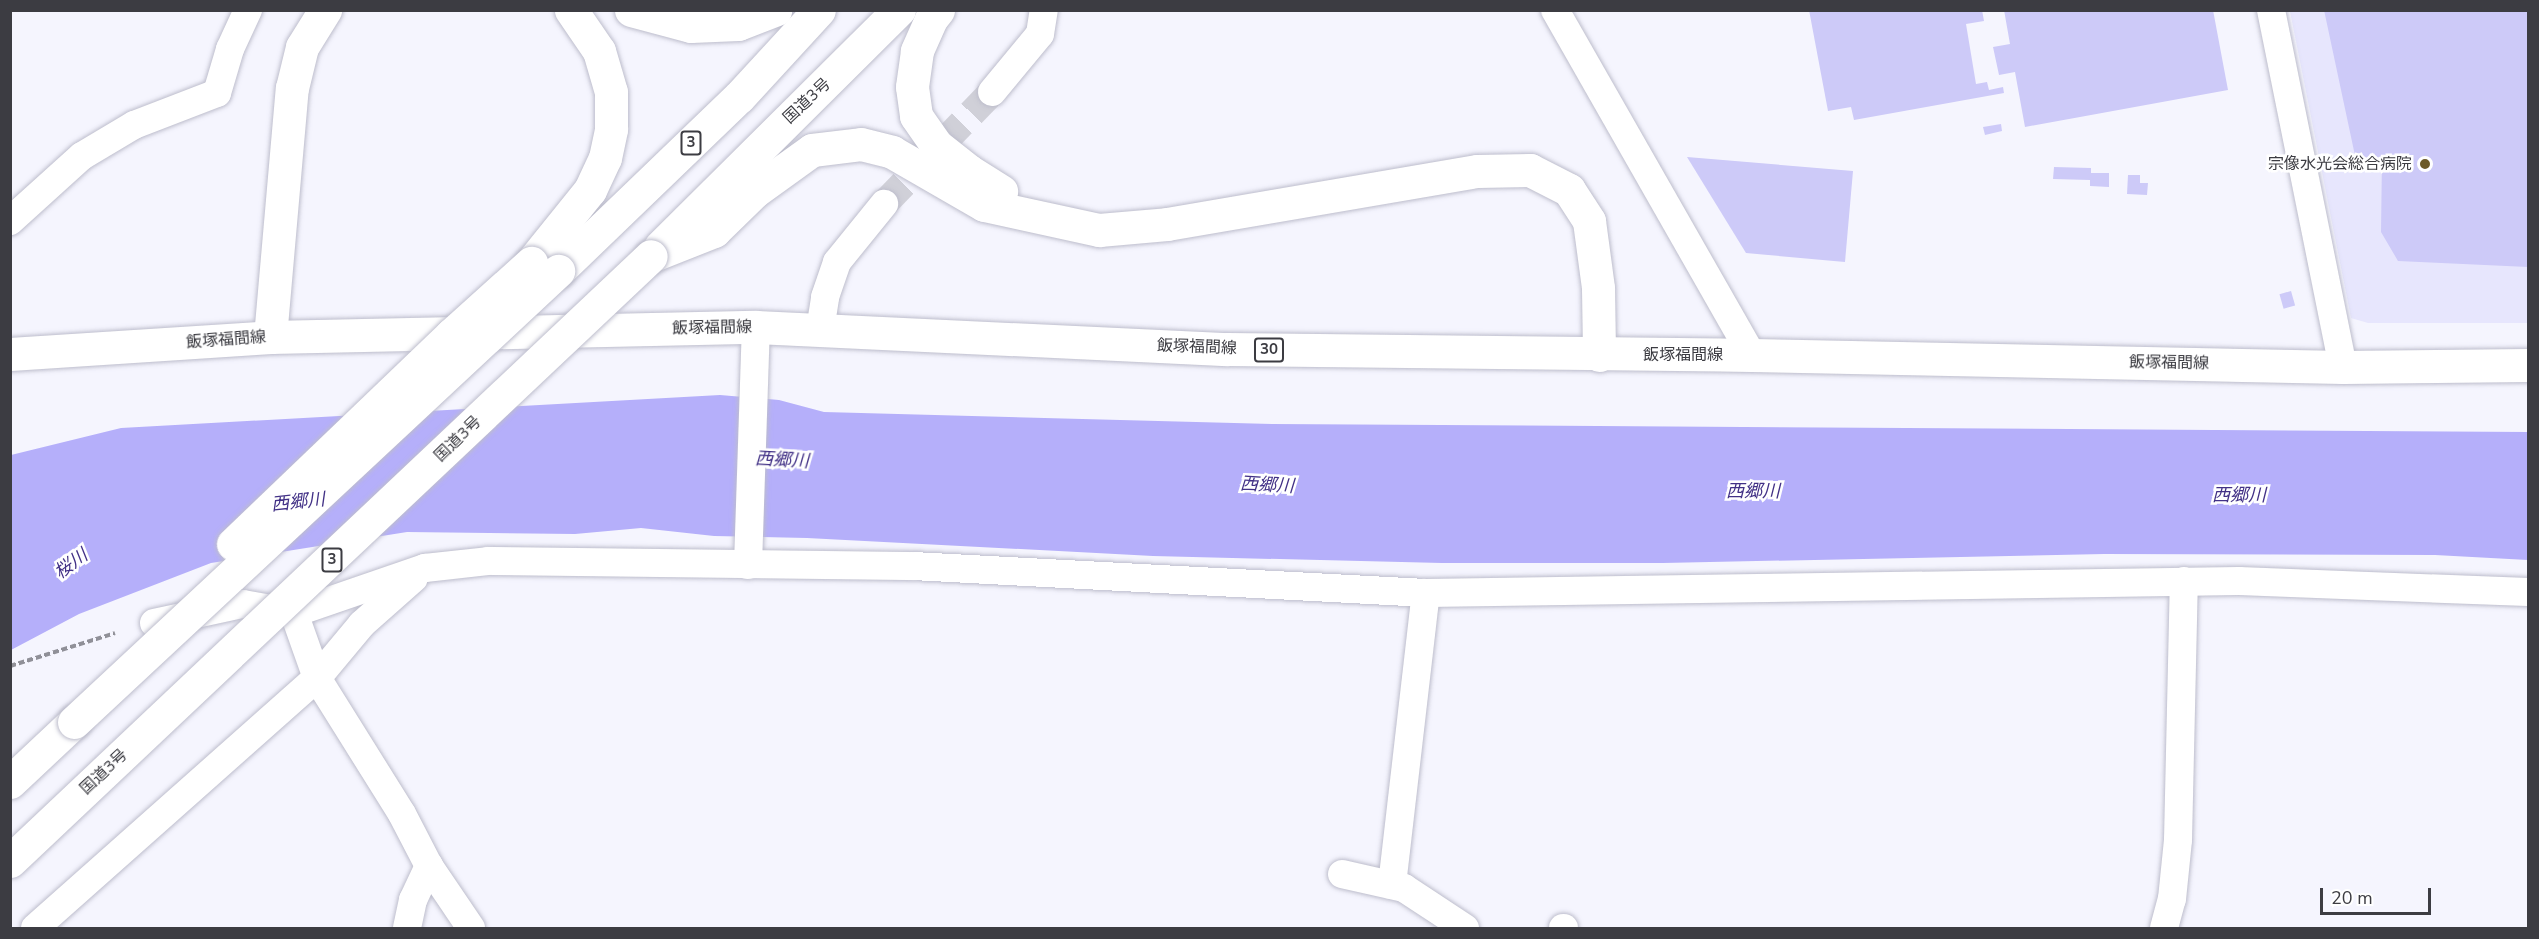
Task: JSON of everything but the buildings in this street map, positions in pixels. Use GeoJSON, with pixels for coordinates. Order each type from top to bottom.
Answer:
{"type":"FeatureCollection","features":[{"type":"Feature","properties":{"kind":"main road"},"geometry":{"type":"LineString","coordinates":[[270,337],[292,88],[302,47],[325,10]]}},
{"type":"Feature","properties":{"kind":"main road"},"geometry":{"type":"LineString","coordinates":[[10,782],[74,722],[236,540],[451,335],[544,267],[590,190],[605,158],[611,129],[611,92],[599,51],[571,10]]}},
{"type":"Feature","properties":{"kind":"main road"},"geometry":{"type":"LineString","coordinates":[[631,10],[691,26],[738,24],[775,10]]}},
{"type":"Feature","properties":{"kind":"main road","name":"3"},"geometry":{"type":"LineString","coordinates":[[544,267],[739,97],[819,10]]}},
{"type":"Feature","properties":{"kind":"main road","name":"国道3号"},"geometry":{"type":"LineString","coordinates":[[10,861],[651,256],[899,10]]}},
{"type":"Feature","properties":{"kind":"main road"},"geometry":{"type":"LineString","coordinates":[[938,10],[931,18],[917,51],[912,87],[916,116],[936,145],[969,171],[1051,221]]}},
{"type":"Feature","properties":{"kind":"main road"},"geometry":{"type":"LineString","coordinates":[[651,256],[714,231],[755,191],[812,150],[861,144],[892,152],[984,205],[1099,230],[1167,224],[1477,171],[1530,170],[1569,190],[1589,221],[1598,288],[1599,355]]}},
{"type":"Feature","properties":{"kind":"main road","name":"飯塚福間線"},"geometry":{"type":"LineString","coordinates":[[10,354],[270,337],[756,327],[1227,349],[1752,355],[2343,367],[2529,365]]}},
{"type":"Feature","properties":{"kind":"street"},"geometry":{"type":"LineString","coordinates":[[10,221],[82,156],[134,125],[217,93],[230,49],[248,10]]}},
{"type":"Feature","properties":{"kind":"street"},"geometry":{"type":"LineString","coordinates":[[992,92],[1040,34],[1044,10]]}},
{"type":"Feature","properties":{"kind":"street"},"geometry":{"type":"LineString","coordinates":[[1555,10],[1752,355]]}},
{"type":"Feature","properties":{"kind":"street"},"geometry":{"type":"LineString","coordinates":[[2271,10],[2343,367]]}},
{"type":"Feature","properties":{"kind":"street"},"geometry":{"type":"LineString","coordinates":[[820,330],[825,297],[837,262],[884,204]]}},
{"type":"Feature","properties":{"kind":"street"},"geometry":{"type":"LineString","coordinates":[[748,565],[756,327]]}},
{"type":"Feature","properties":{"kind":"street"},"geometry":{"type":"LineString","coordinates":[[154,623],[243,604],[294,613],[425,568],[488,561],[913,566],[1426,593],[2184,581],[2529,592]]}},
{"type":"Feature","properties":{"kind":"street"},"geometry":{"type":"LineString","coordinates":[[35,928],[317,678],[362,624],[425,568]]}},
{"type":"Feature","properties":{"kind":"street"},"geometry":{"type":"LineString","coordinates":[[2164,928],[2172,899],[2178,840],[2184,581]]}},
{"type":"Feature","properties":{"kind":"street"},"geometry":{"type":"LineString","coordinates":[[1392,885],[1426,593]]}},
{"type":"Feature","properties":{"kind":"street"},"geometry":{"type":"LineString","coordinates":[[294,613],[317,678],[402,813],[429,866],[471,928]]}},
{"type":"Feature","properties":{"kind":"street"},"geometry":{"type":"LineString","coordinates":[[407,928],[413,900],[429,866]]}},
{"type":"Feature","properties":{"kind":"street"},"geometry":{"type":"LineString","coordinates":[[1342,874],[1404,888],[1465,928]]}},
{"type":"Feature","properties":{"kind":"path"},"geometry":{"type":"LineString","coordinates":[[10,666],[61,648],[154,623]]}},
{"type":"Feature","properties":{"kind":"shaded area","name":"宗像水光会総合病院"},"geometry":{"type":"Polygon","coordinates":[[[2290,11],[2528,11],[2528,323],[2368,323],[2351,318],[2290,11]]]}},
{"type":"Feature","properties":{"kind":"water"},"geometry":{"type":"Polygon","coordinates":[[[720,395],[779,400],[824,412],[1272,424],[2528,432],[2528,560],[2435,555],[2104,554],[1663,563],[1442,563],[1153,556],[807,538],[714,536],[641,528],[575,534],[407,532],[211,563],[79,614],[11,650],[11,455],[121,428],[720,395]]]}},
{"type":"Feature","properties":{"kind":"tunnel"},"geometry":{"type":"LineString","coordinates":[[884,204],[992,92]]}},
{"type":"Feature","properties":{"kind":"place","name":"宗像水光会総合病院"},"geometry":{"type":"Point","coordinates":[2425,164]}},
{"type":"Feature","properties":{"kind":"water label","name":"西郷川"},"geometry":{"type":"Point","coordinates":[782,460]}},
{"type":"Feature","properties":{"kind":"water label","name":"西郷川"},"geometry":{"type":"Point","coordinates":[1267,485]}},
{"type":"Feature","properties":{"kind":"water label","name":"西郷川"},"geometry":{"type":"Point","coordinates":[1753,491]}},
{"type":"Feature","properties":{"kind":"water label","name":"西郷川"},"geometry":{"type":"Point","coordinates":[2239,495]}},
{"type":"Feature","properties":{"kind":"water label","name":"西郷川"},"geometry":{"type":"Point","coordinates":[298,502]}},
{"type":"Feature","properties":{"kind":"water label","name":"桜川"},"geometry":{"type":"Point","coordinates":[71,564]}}]}
